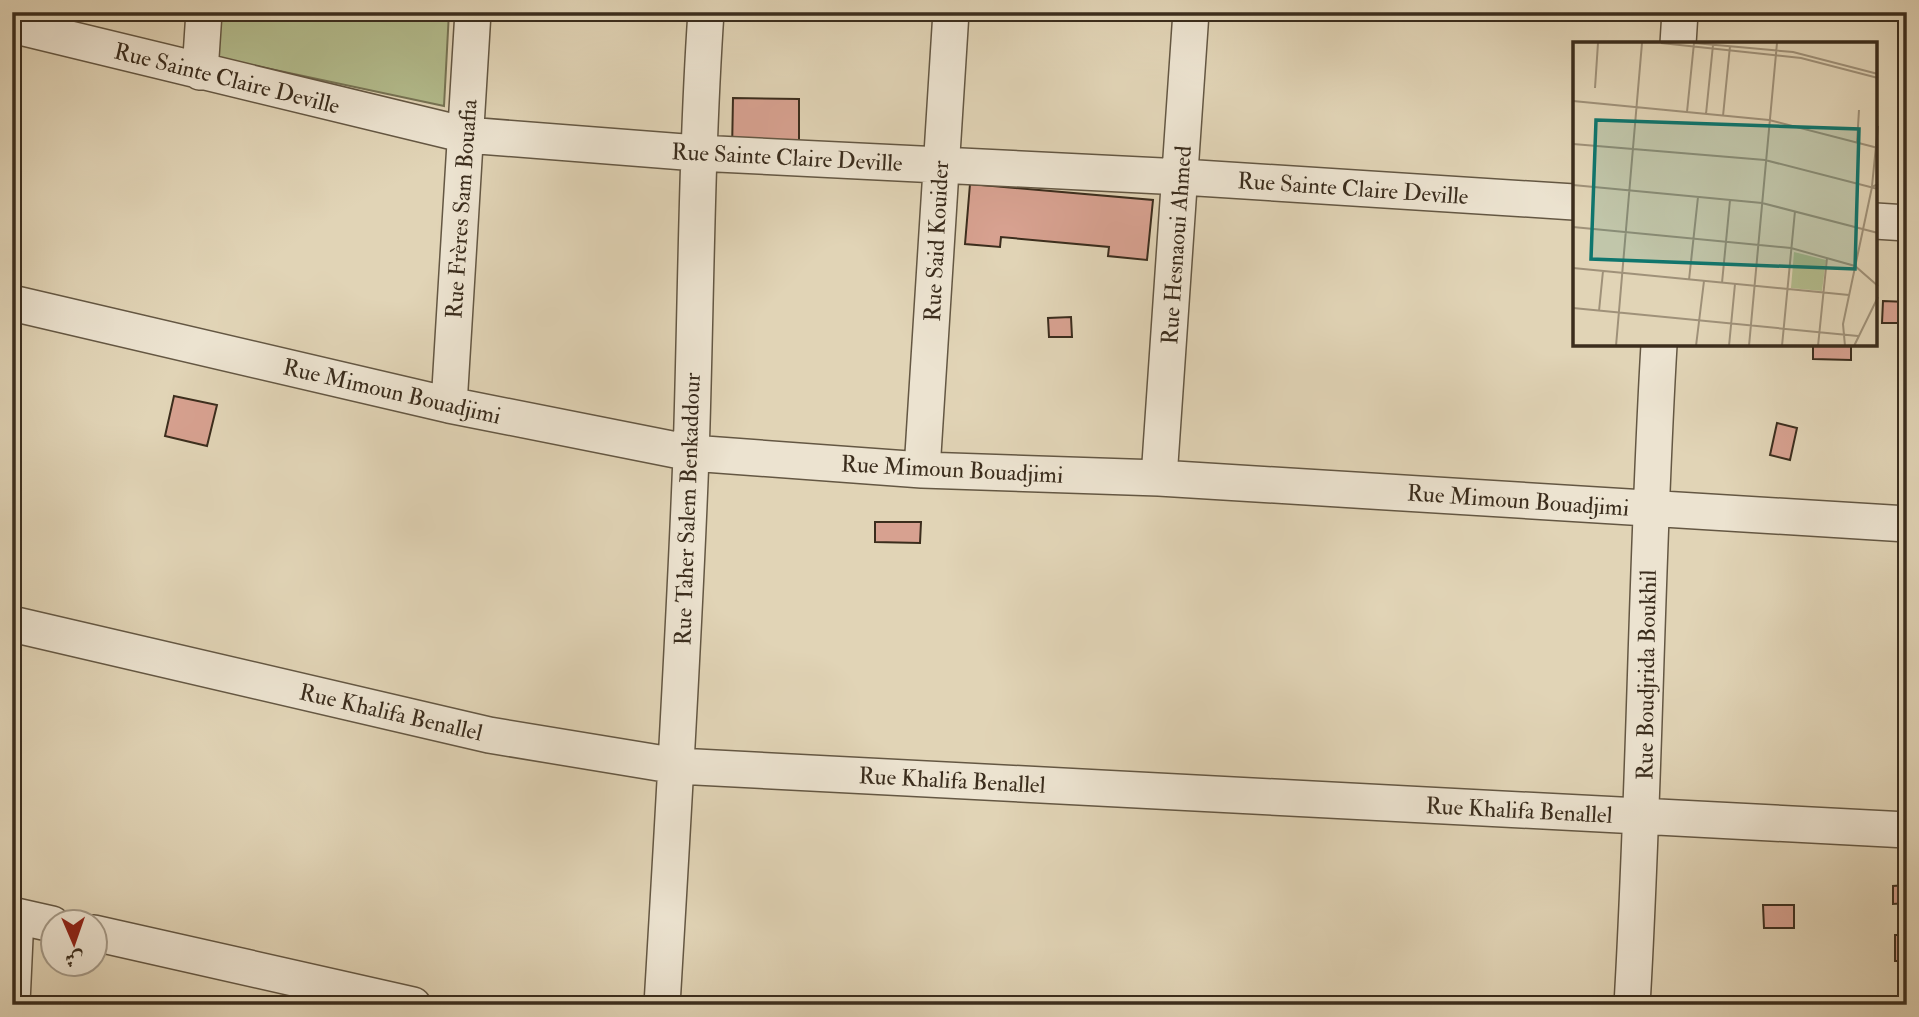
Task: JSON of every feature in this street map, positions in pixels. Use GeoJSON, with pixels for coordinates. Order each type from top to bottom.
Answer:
{"type":"FeatureCollection","features":[{"type":"Feature","properties":{"kind":"street"},"geometry":{"type":"LineString","coordinates":[[200,72],[204,12]]}},
{"type":"Feature","properties":{"kind":"street","name":"Rue Frères Sam Bouafia"},"geometry":{"type":"LineString","coordinates":[[449,405],[473,12]]}},
{"type":"Feature","properties":{"kind":"street","name":"Rue Taher Salem Benkaddour"},"geometry":{"type":"LineString","coordinates":[[662,1005],[677,766],[691,453],[697,153],[706,12]]}},
{"type":"Feature","properties":{"kind":"street","name":"Rue Said Kouider"},"geometry":{"type":"LineString","coordinates":[[922,470],[951,12]]}},
{"type":"Feature","properties":{"kind":"street","name":"Rue Hesnaoui Ahmed"},"geometry":{"type":"LineString","coordinates":[[1159,478],[1182,177],[1191,12]]}},
{"type":"Feature","properties":{"kind":"street"},"geometry":{"type":"LineString","coordinates":[[1678,42],[1680,12]]}},
{"type":"Feature","properties":{"kind":"street","name":"Rue Sainte Claire Deville"},"geometry":{"type":"LineString","coordinates":[[12,25],[466,135],[697,153],[1182,177],[1573,202]]}},
{"type":"Feature","properties":{"kind":"street"},"geometry":{"type":"LineString","coordinates":[[1877,221],[1907,223]]}},
{"type":"Feature","properties":{"kind":"street","name":"Rue Mimoun Bouadjimi"},"geometry":{"type":"LineString","coordinates":[[12,303],[449,405],[691,453],[922,470],[1159,478],[1907,524]]}},
{"type":"Feature","properties":{"kind":"street","name":"Rue Boudjrida Boukhil"},"geometry":{"type":"LineString","coordinates":[[1632,1005],[1643,817],[1650,508],[1659,346]]}},
{"type":"Feature","properties":{"kind":"street","name":"Rue Khalifa Benallel"},"geometry":{"type":"LineString","coordinates":[[12,624],[489,735],[677,766],[1907,830]]}},
{"type":"Feature","properties":{"kind":"street"},"geometry":{"type":"LineString","coordinates":[[12,1003],[14,915],[38,921]]}},
{"type":"Feature","properties":{"kind":"street"},"geometry":{"type":"LineString","coordinates":[[108,936],[413,1005]]}},
{"type":"Feature","properties":{"kind":"green space"},"geometry":{"type":"Polygon","coordinates":[[[217,12],[449,12],[444,106],[214,57],[217,12]]]}},
{"type":"Feature","properties":{"kind":"building"},"geometry":{"type":"Polygon","coordinates":[[[733,98],[799,99],[799,152],[732,152],[733,98]]]}},
{"type":"Feature","properties":{"kind":"building"},"geometry":{"type":"Polygon","coordinates":[[[970,184],[1153,200],[1147,260],[1108,256],[1109,247],[1001,237],[1000,247],[965,244],[970,184]]]}},
{"type":"Feature","properties":{"kind":"building"},"geometry":{"type":"Polygon","coordinates":[[[1883,301],[1907,302],[1907,342],[1899,342],[1901,323],[1882,323],[1883,301]]]}},
{"type":"Feature","properties":{"kind":"building"},"geometry":{"type":"Polygon","coordinates":[[[1071,317],[1072,337],[1049,337],[1048,318],[1071,317]]]}},
{"type":"Feature","properties":{"kind":"building"},"geometry":{"type":"Polygon","coordinates":[[[1813,346],[1851,346],[1851,360],[1813,359],[1813,346]]]}},
{"type":"Feature","properties":{"kind":"building"},"geometry":{"type":"Polygon","coordinates":[[[174,396],[217,405],[207,446],[165,436],[174,396]]]}},
{"type":"Feature","properties":{"kind":"building"},"geometry":{"type":"Polygon","coordinates":[[[1777,423],[1797,428],[1790,460],[1770,455],[1777,423]]]}},
{"type":"Feature","properties":{"kind":"building"},"geometry":{"type":"Polygon","coordinates":[[[875,522],[921,522],[920,543],[875,542],[875,522]]]}},
{"type":"Feature","properties":{"kind":"building"},"geometry":{"type":"Polygon","coordinates":[[[1907,885],[1907,903],[1893,904],[1893,886],[1907,885]]]}},
{"type":"Feature","properties":{"kind":"building"},"geometry":{"type":"Polygon","coordinates":[[[1763,905],[1794,905],[1794,928],[1764,928],[1763,905]]]}},
{"type":"Feature","properties":{"kind":"building"},"geometry":{"type":"Polygon","coordinates":[[[1895,935],[1907,935],[1907,961],[1895,961],[1895,935]]]}}]}
